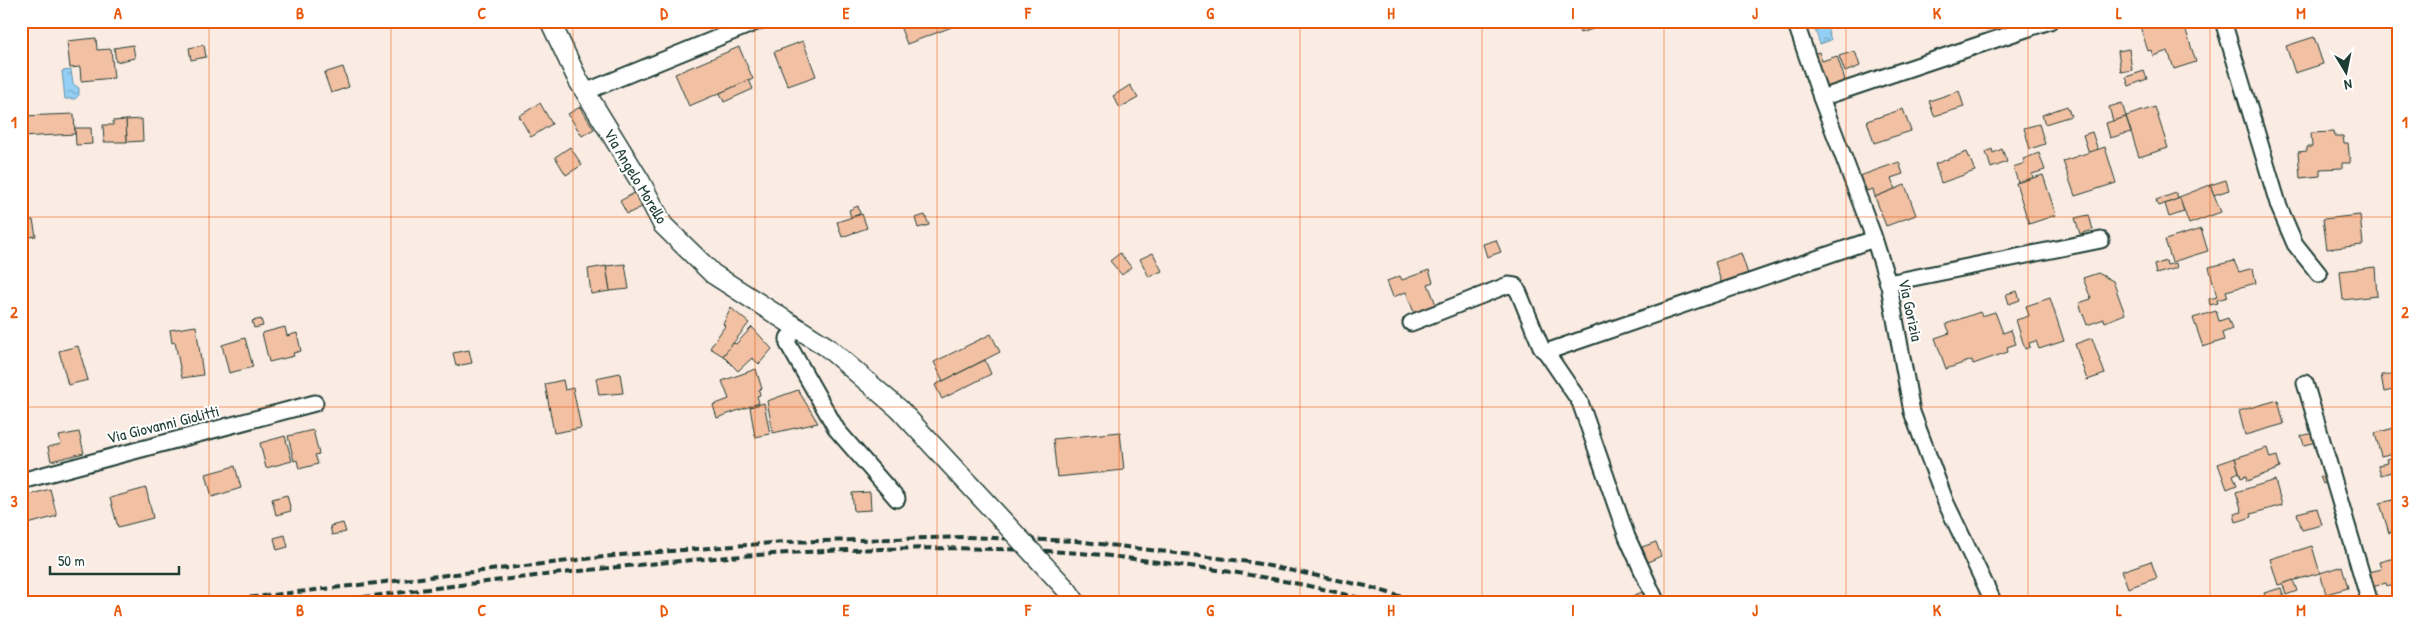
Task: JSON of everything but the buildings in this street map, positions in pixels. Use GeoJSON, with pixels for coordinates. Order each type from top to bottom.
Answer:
{"type":"FeatureCollection","features":[{"type":"Feature","properties":{"kind":"street","name":"Via Angelo Morello"},"geometry":{"type":"LineString","coordinates":[[550,21],[585,92],[640,180],[663,224],[713,274],[827,347],[899,409],[1071,597]]}},
{"type":"Feature","properties":{"kind":"street"},"geometry":{"type":"LineString","coordinates":[[585,92],[759,21]]}},
{"type":"Feature","properties":{"kind":"street","name":"Via Gorizia"},"geometry":{"type":"LineString","coordinates":[[1795,21],[1821,98],[1874,239],[1888,283],[1912,412],[1946,502],[1994,603]]}},
{"type":"Feature","properties":{"kind":"street"},"geometry":{"type":"LineString","coordinates":[[1821,98],[2050,21]]}},
{"type":"Feature","properties":{"kind":"street"},"geometry":{"type":"LineString","coordinates":[[2223,21],[2279,207],[2296,244],[2319,274]]}},
{"type":"Feature","properties":{"kind":"street"},"geometry":{"type":"LineString","coordinates":[[1546,352],[1874,239]]}},
{"type":"Feature","properties":{"kind":"street"},"geometry":{"type":"LineString","coordinates":[[1888,283],[2101,240]]}},
{"type":"Feature","properties":{"kind":"street"},"geometry":{"type":"LineString","coordinates":[[1411,323],[1508,285],[1515,286],[1542,348],[1580,402],[1627,537],[1657,603]]}},
{"type":"Feature","properties":{"kind":"street"},"geometry":{"type":"LineString","coordinates":[[798,328],[788,338],[788,344],[837,430],[896,499]]}},
{"type":"Feature","properties":{"kind":"street"},"geometry":{"type":"LineString","coordinates":[[2306,383],[2370,603]]}},
{"type":"Feature","properties":{"kind":"street","name":"Via Giovanni Giolitti"},"geometry":{"type":"LineString","coordinates":[[21,481],[315,403]]}},
{"type":"Feature","properties":{"kind":"water"},"geometry":{"type":"Polygon","coordinates":[[[1812,21],[1825,21],[1831,40],[1820,44],[1812,21]]]}},
{"type":"Feature","properties":{"kind":"water"},"geometry":{"type":"Polygon","coordinates":[[[71,70],[73,84],[79,88],[79,95],[75,99],[65,99],[62,71],[71,70]]]}},
{"type":"Feature","properties":{"kind":"railway"},"geometry":{"type":"LineString","coordinates":[[202,603],[621,555],[784,542],[967,537],[1076,541],[1250,562],[1366,586],[1422,603]]}},
{"type":"Feature","properties":{"kind":"railway"},"geometry":{"type":"LineString","coordinates":[[315,603],[601,569],[696,560],[888,549],[984,549],[1091,554],[1246,574],[1299,584],[1377,603]]}}]}
